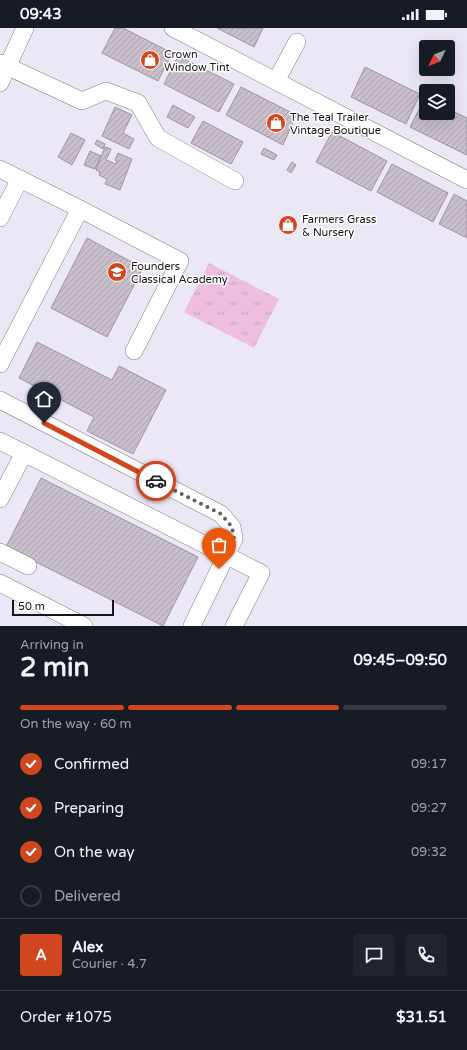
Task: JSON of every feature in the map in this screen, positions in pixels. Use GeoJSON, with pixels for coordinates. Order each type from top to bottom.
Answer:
{"type":"FeatureCollection","features":[{"type":"Feature","properties":{"kind":"street"},"geometry":{"type":"LineString","coordinates":[[0,83],[4,65],[25,28]]}},
{"type":"Feature","properties":{"kind":"street"},"geometry":{"type":"LineString","coordinates":[[173,28],[467,180]]}},
{"type":"Feature","properties":{"kind":"street"},"geometry":{"type":"LineString","coordinates":[[276,81],[297,42]]}},
{"type":"Feature","properties":{"kind":"street"},"geometry":{"type":"LineString","coordinates":[[4,65],[82,101],[106,91],[138,103],[158,138],[235,181]]}},
{"type":"Feature","properties":{"kind":"street"},"geometry":{"type":"LineString","coordinates":[[0,168],[180,261],[134,351]]}},
{"type":"Feature","properties":{"kind":"street"},"geometry":{"type":"LineString","coordinates":[[0,218],[20,179]]}},
{"type":"Feature","properties":{"kind":"street"},"geometry":{"type":"LineString","coordinates":[[0,364],[80,209]]}},
{"type":"Feature","properties":{"kind":"street"},"geometry":{"type":"LineString","coordinates":[[1,403],[221,514],[232,527],[234,539],[192,626]]}},
{"type":"Feature","properties":{"kind":"street"},"geometry":{"type":"LineString","coordinates":[[0,441],[261,573],[234,626]]}},
{"type":"Feature","properties":{"kind":"street"},"geometry":{"type":"LineString","coordinates":[[0,499],[24,453]]}},
{"type":"Feature","properties":{"kind":"street"},"geometry":{"type":"LineString","coordinates":[[0,552],[28,566]]}},
{"type":"Feature","properties":{"kind":"street"},"geometry":{"type":"LineString","coordinates":[[0,583],[84,626]]}},
{"type":"Feature","properties":{"kind":"green space"},"geometry":{"type":"Polygon","coordinates":[[[209,263],[279,299],[254,348],[184,312],[209,263]]]}},
{"type":"Feature","properties":{"kind":"building"},"geometry":{"type":"Polygon","coordinates":[[[115,28],[123,28],[172,53],[158,81],[102,53],[115,28]]]}},
{"type":"Feature","properties":{"kind":"building"},"geometry":{"type":"Polygon","coordinates":[[[217,28],[263,28],[254,47],[217,28]]]}},
{"type":"Feature","properties":{"kind":"building"},"geometry":{"type":"Polygon","coordinates":[[[178,56],[234,84],[219,112],[164,84],[178,56]]]}},
{"type":"Feature","properties":{"kind":"building"},"geometry":{"type":"Polygon","coordinates":[[[365,67],[419,94],[406,124],[351,97],[365,67]]]}},
{"type":"Feature","properties":{"kind":"building"},"geometry":{"type":"Polygon","coordinates":[[[241,87],[296,115],[283,145],[226,115],[241,87]]]}},
{"type":"Feature","properties":{"kind":"building"},"geometry":{"type":"Polygon","coordinates":[[[173,105],[195,117],[188,128],[167,117],[173,105]]]}},
{"type":"Feature","properties":{"kind":"building"},"geometry":{"type":"Polygon","coordinates":[[[115,107],[132,115],[123,133],[134,139],[129,149],[102,136],[115,107]]]}},
{"type":"Feature","properties":{"kind":"building"},"geometry":{"type":"Polygon","coordinates":[[[419,110],[419,120],[455,120],[455,112],[467,118],[467,155],[410,127],[419,110]]]}},
{"type":"Feature","properties":{"kind":"building"},"geometry":{"type":"Polygon","coordinates":[[[203,121],[243,142],[231,164],[191,143],[203,121]]]}},
{"type":"Feature","properties":{"kind":"building"},"geometry":{"type":"Polygon","coordinates":[[[332,132],[387,161],[371,191],[316,162],[332,132]]]}},
{"type":"Feature","properties":{"kind":"building"},"geometry":{"type":"Polygon","coordinates":[[[71,133],[85,140],[72,165],[58,157],[71,133]]]}},
{"type":"Feature","properties":{"kind":"building"},"geometry":{"type":"Polygon","coordinates":[[[97,140],[105,144],[103,149],[95,144],[97,140]]]}},
{"type":"Feature","properties":{"kind":"building"},"geometry":{"type":"Polygon","coordinates":[[[105,147],[111,149],[106,160],[116,164],[117,161],[115,160],[118,153],[132,159],[120,190],[105,184],[107,179],[99,175],[100,172],[96,170],[105,147]]]}},
{"type":"Feature","properties":{"kind":"building"},"geometry":{"type":"Polygon","coordinates":[[[264,148],[277,155],[274,160],[261,154],[264,148]]]}},
{"type":"Feature","properties":{"kind":"building"},"geometry":{"type":"Polygon","coordinates":[[[90,151],[101,156],[95,169],[84,165],[90,151]]]}},
{"type":"Feature","properties":{"kind":"building"},"geometry":{"type":"Polygon","coordinates":[[[292,162],[296,165],[291,173],[287,170],[292,162]]]}},
{"type":"Feature","properties":{"kind":"building"},"geometry":{"type":"Polygon","coordinates":[[[392,164],[448,193],[433,222],[377,192],[392,164]]]}},
{"type":"Feature","properties":{"kind":"building"},"geometry":{"type":"Polygon","coordinates":[[[454,194],[467,201],[467,238],[439,224],[454,194]]]}},
{"type":"Feature","properties":{"kind":"building"},"geometry":{"type":"Polygon","coordinates":[[[87,238],[143,268],[107,337],[51,308],[87,238]]]}},
{"type":"Feature","properties":{"kind":"building"},"geometry":{"type":"Polygon","coordinates":[[[37,342],[112,380],[119,366],[166,390],[133,454],[87,431],[94,417],[19,378],[37,342]]]}},
{"type":"Feature","properties":{"kind":"building"},"geometry":{"type":"Polygon","coordinates":[[[41,478],[198,557],[163,626],[6,547],[41,478]]]}},
{"type":"Feature","properties":{"kind":"way so far"},"geometry":{"type":"LineString","coordinates":[[156,481],[221,514],[232,527],[234,539],[219,569]]}},
{"type":"Feature","properties":{"kind":"place","name":"Crown Window Tint"},"geometry":{"type":"Point","coordinates":[150,60]}},
{"type":"Feature","properties":{"kind":"place","name":"The Teal Trailer Vintage Boutique"},"geometry":{"type":"Point","coordinates":[276,123]}},
{"type":"Feature","properties":{"kind":"place","name":"Farmers Grass & Nursery"},"geometry":{"type":"Point","coordinates":[288,225]}},
{"type":"Feature","properties":{"kind":"place","name":"Founders Classical Academy"},"geometry":{"type":"Point","coordinates":[117,272]}},
{"type":"Feature","properties":{"kind":"route"},"geometry":{"type":"LineString","coordinates":[[44,423],[156,481]]}}]}
